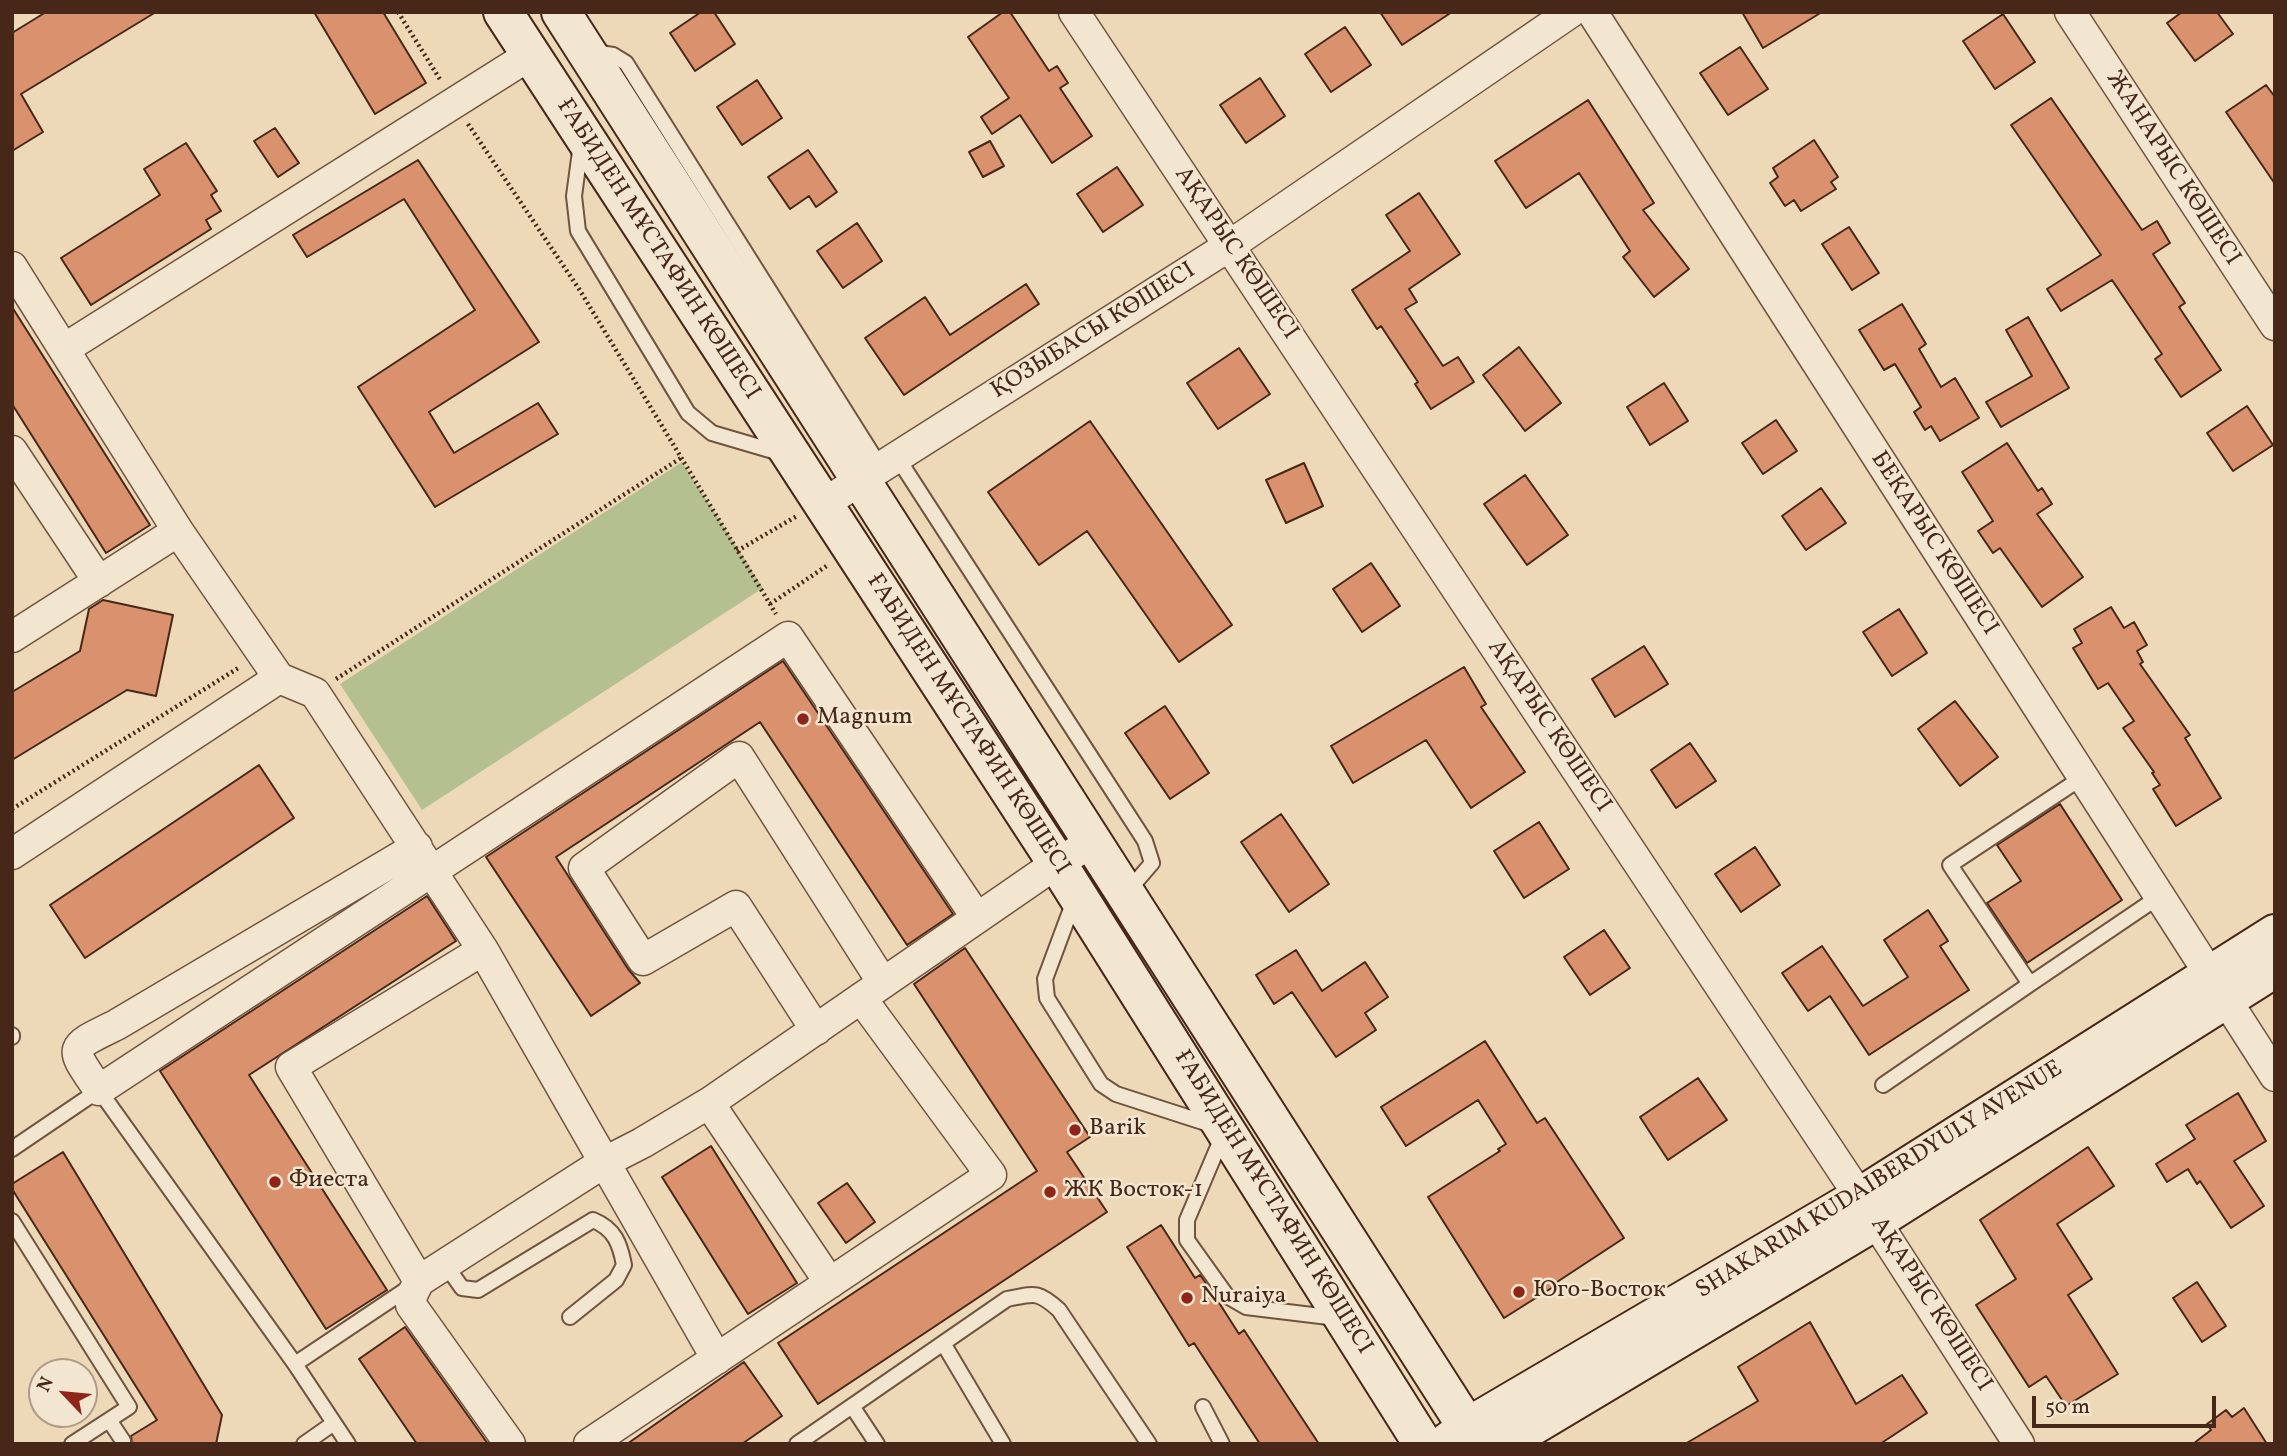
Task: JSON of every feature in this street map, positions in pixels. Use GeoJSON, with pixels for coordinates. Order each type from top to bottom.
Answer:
{"type":"FeatureCollection","features":[{"type":"Feature","properties":{"kind":"street","name":"ҒАБИДЕН МҰСТАФИН КӨШЕСІ"},"geometry":{"type":"LineString","coordinates":[[561,12],[704,211],[880,469],[1093,842],[1464,1438]]}},
{"type":"Feature","properties":{"kind":"street","name":"АҚАРЫС КӨШЕСІ"},"geometry":{"type":"LineString","coordinates":[[1074,12],[1868,1209],[2019,1444]]}},
{"type":"Feature","properties":{"kind":"street","name":"ҚОЗЫБАСЫ КӨШЕСІ"},"geometry":{"type":"LineString","coordinates":[[822,503],[880,469],[1229,246],[1571,12]]}},
{"type":"Feature","properties":{"kind":"street","name":"БЕКАРЫС КӨШЕСІ"},"geometry":{"type":"LineString","coordinates":[[1592,12],[2275,1076]]}},
{"type":"Feature","properties":{"kind":"street","name":"ЖАНАРЫС КӨШЕСІ"},"geometry":{"type":"LineString","coordinates":[[2070,12],[2275,326]]}},
{"type":"Feature","properties":{"kind":"street"},"geometry":{"type":"LineString","coordinates":[[64,349],[454,103],[509,27]]}},
{"type":"Feature","properties":{"kind":"street","name":"ҒАБИДЕН МҰСТАФИН КӨШЕСІ"},"geometry":{"type":"LineString","coordinates":[[509,27],[582,134],[1067,878],[1423,1444]]}},
{"type":"Feature","properties":{"kind":"street"},"geometry":{"type":"LineString","coordinates":[[12,267],[178,531],[279,678],[314,693],[417,847],[483,950],[717,1359]]}},
{"type":"Feature","properties":{"kind":"street"},"geometry":{"type":"LineString","coordinates":[[12,451],[99,582]]}},
{"type":"Feature","properties":{"kind":"street"},"geometry":{"type":"LineString","coordinates":[[12,637],[178,531]]}},
{"type":"Feature","properties":{"kind":"street"},"geometry":{"type":"LineString","coordinates":[[417,847],[116,1025],[82,1042],[76,1051],[77,1058],[99,1090],[788,636],[977,918]]}},
{"type":"Feature","properties":{"kind":"street"},"geometry":{"type":"LineString","coordinates":[[12,854],[279,678]]}},
{"type":"Feature","properties":{"kind":"street"},"geometry":{"type":"LineString","coordinates":[[589,1444],[991,1175],[872,990],[739,757],[584,868],[643,960],[736,906],[816,1030]]}},
{"type":"Feature","properties":{"kind":"street"},"geometry":{"type":"LineString","coordinates":[[510,1444],[411,1305],[412,1295],[419,1281],[603,1163],[709,1103],[977,918],[1067,878],[1093,842]]}},
{"type":"Feature","properties":{"kind":"street","name":"SHAKARIM KUDAIBERDYULY AVENUE"},"geometry":{"type":"LineString","coordinates":[[1502,1444],[2218,987],[2275,933]]}},
{"type":"Feature","properties":{"kind":"street"},"geometry":{"type":"LineString","coordinates":[[419,1281],[291,1067],[483,950]]}},
{"type":"Feature","properties":{"kind":"street","name":"SHAKARIM KUDAIBERDYULY AVENUE"},"geometry":{"type":"LineString","coordinates":[[2218,987],[2275,968]]}},
{"type":"Feature","properties":{"kind":"street"},"geometry":{"type":"LineString","coordinates":[[709,1103],[830,1283]]}},
{"type":"Feature","properties":{"kind":"street","name":"SHAKARIM KUDAIBERDYULY AVENUE"},"geometry":{"type":"LineString","coordinates":[[1464,1438],[1868,1209]]}},
{"type":"Feature","properties":{"kind":"lane"},"geometry":{"type":"LineString","coordinates":[[582,134],[574,196],[578,231],[688,413],[712,433],[791,457]]}},
{"type":"Feature","properties":{"kind":"lane"},"geometry":{"type":"LineString","coordinates":[[880,469],[1145,841],[1152,863],[1126,893]]}},
{"type":"Feature","properties":{"kind":"lane"},"geometry":{"type":"LineString","coordinates":[[2030,984],[1950,865],[2083,777]]}},
{"type":"Feature","properties":{"kind":"lane"},"geometry":{"type":"LineString","coordinates":[[1067,878],[1045,979],[1047,998],[1101,1084],[1116,1094],[1225,1130],[1187,1220],[1187,1240],[1227,1296],[1246,1307],[1344,1319]]}},
{"type":"Feature","properties":{"kind":"lane"},"geometry":{"type":"LineString","coordinates":[[1883,1085],[2160,896]]}},
{"type":"Feature","properties":{"kind":"lane"},"geometry":{"type":"LineString","coordinates":[[12,1149],[99,1090],[295,1364],[348,1444]]}},
{"type":"Feature","properties":{"kind":"lane"},"geometry":{"type":"LineString","coordinates":[[445,1264],[462,1288],[478,1290],[593,1220],[616,1236],[624,1265],[616,1280],[570,1317]]}},
{"type":"Feature","properties":{"kind":"lane"},"geometry":{"type":"LineString","coordinates":[[12,1221],[129,1407],[72,1444]]}},
{"type":"Feature","properties":{"kind":"lane"},"geometry":{"type":"LineString","coordinates":[[295,1364],[419,1281]]}},
{"type":"Feature","properties":{"kind":"lane"},"geometry":{"type":"LineString","coordinates":[[797,1444],[1007,1299],[1035,1294],[1048,1299],[1059,1310],[1149,1444]]}},
{"type":"Feature","properties":{"kind":"lane"},"geometry":{"type":"LineString","coordinates":[[943,1343],[1003,1444]]}},
{"type":"Feature","properties":{"kind":"lane"},"geometry":{"type":"LineString","coordinates":[[852,1406],[877,1444]]}},
{"type":"Feature","properties":{"kind":"lane"},"geometry":{"type":"LineString","coordinates":[[1203,1407],[1222,1444]]}},
{"type":"Feature","properties":{"kind":"lane"},"geometry":{"type":"LineString","coordinates":[[109,1420],[123,1441]]}},
{"type":"Feature","properties":{"kind":"lane"},"geometry":{"type":"LineString","coordinates":[[304,1444],[334,1423]]}},
{"type":"Feature","properties":{"kind":"path"},"geometry":{"type":"LineString","coordinates":[[398,12],[454,103],[579,289],[788,636]]}},
{"type":"Feature","properties":{"kind":"path"},"geometry":{"type":"LineString","coordinates":[[314,693],[681,458]]}},
{"type":"Feature","properties":{"kind":"path"},"geometry":{"type":"LineString","coordinates":[[737,551],[822,503]]}},
{"type":"Feature","properties":{"kind":"path"},"geometry":{"type":"LineString","coordinates":[[770,604],[852,548]]}},
{"type":"Feature","properties":{"kind":"path"},"geometry":{"type":"LineString","coordinates":[[12,809],[262,653]]}},
{"type":"Feature","properties":{"kind":"green space"},"geometry":{"type":"Polygon","coordinates":[[[682,462],[763,588],[422,810],[340,684],[682,462]]]}},
{"type":"Feature","properties":{"kind":"building"},"geometry":{"type":"Polygon","coordinates":[[[46,12],[156,12],[21,94],[43,132],[12,151],[12,33],[46,12]]]}},
{"type":"Feature","properties":{"kind":"building"},"geometry":{"type":"Polygon","coordinates":[[[314,12],[383,12],[426,83],[375,114],[314,12]]]}},
{"type":"Feature","properties":{"kind":"building"},"geometry":{"type":"Polygon","coordinates":[[[701,12],[714,12],[735,44],[695,71],[670,33],[701,12]]]}},
{"type":"Feature","properties":{"kind":"building"},"geometry":{"type":"Polygon","coordinates":[[[1003,12],[1010,12],[1049,71],[1057,66],[1068,83],[1060,88],[1092,136],[1052,163],[1020,115],[992,134],[981,117],[1009,98],[968,37],[1003,12]]]}},
{"type":"Feature","properties":{"kind":"building"},"geometry":{"type":"Polygon","coordinates":[[[1380,12],[1452,12],[1402,45],[1380,12]]]}},
{"type":"Feature","properties":{"kind":"building"},"geometry":{"type":"Polygon","coordinates":[[[1742,12],[1822,12],[1763,48],[1742,12]]]}},
{"type":"Feature","properties":{"kind":"building"},"geometry":{"type":"Polygon","coordinates":[[[2182,12],[2217,12],[2233,34],[2195,61],[2167,23],[2182,12]]]}},
{"type":"Feature","properties":{"kind":"building"},"geometry":{"type":"Polygon","coordinates":[[[2003,14],[2035,62],[1995,89],[1963,41],[2003,14]]]}},
{"type":"Feature","properties":{"kind":"building"},"geometry":{"type":"Polygon","coordinates":[[[1345,27],[1371,65],[1331,92],[1305,54],[1345,27]]]}},
{"type":"Feature","properties":{"kind":"building"},"geometry":{"type":"Polygon","coordinates":[[[1740,47],[1768,89],[1728,115],[1700,73],[1740,47]]]}},
{"type":"Feature","properties":{"kind":"building"},"geometry":{"type":"Polygon","coordinates":[[[1260,78],[1285,116],[1246,143],[1220,105],[1260,78]]]}},
{"type":"Feature","properties":{"kind":"building"},"geometry":{"type":"Polygon","coordinates":[[[757,80],[782,118],[742,145],[717,107],[757,80]]]}},
{"type":"Feature","properties":{"kind":"building"},"geometry":{"type":"Polygon","coordinates":[[[2266,85],[2275,97],[2275,184],[2226,112],[2266,85]]]}},
{"type":"Feature","properties":{"kind":"building"},"geometry":{"type":"Polygon","coordinates":[[[2051,98],[2142,230],[2157,221],[2170,243],[2153,254],[2185,303],[2179,307],[2221,370],[2181,397],[2155,359],[2162,354],[2112,280],[2061,311],[2047,289],[2101,255],[2011,125],[2051,98]]]}},
{"type":"Feature","properties":{"kind":"building"},"geometry":{"type":"Polygon","coordinates":[[[1588,100],[1654,203],[1643,210],[1689,269],[1654,297],[1623,257],[1630,251],[1579,173],[1526,208],[1495,161],[1588,100]]]}},
{"type":"Feature","properties":{"kind":"building"},"geometry":{"type":"Polygon","coordinates":[[[275,128],[299,163],[278,177],[254,141],[275,128]]]}},
{"type":"Feature","properties":{"kind":"building"},"geometry":{"type":"Polygon","coordinates":[[[1814,140],[1838,177],[1831,182],[1836,189],[1801,211],[1794,200],[1785,206],[1770,183],[1778,177],[1773,168],[1814,140]]]}},
{"type":"Feature","properties":{"kind":"building"},"geometry":{"type":"Polygon","coordinates":[[[990,141],[1004,166],[983,177],[969,152],[990,141]]]}},
{"type":"Feature","properties":{"kind":"building"},"geometry":{"type":"Polygon","coordinates":[[[186,143],[217,191],[211,195],[221,211],[206,220],[211,229],[91,305],[61,258],[160,195],[144,169],[186,143]]]}},
{"type":"Feature","properties":{"kind":"building"},"geometry":{"type":"Polygon","coordinates":[[[808,150],[837,192],[816,207],[809,196],[790,209],[768,177],[808,150]]]}},
{"type":"Feature","properties":{"kind":"building"},"geometry":{"type":"Polygon","coordinates":[[[418,160],[539,342],[429,412],[454,453],[538,403],[558,434],[435,507],[358,387],[475,310],[404,199],[307,257],[293,235],[418,160]]]}},
{"type":"Feature","properties":{"kind":"building"},"geometry":{"type":"Polygon","coordinates":[[[1117,167],[1143,205],[1103,232],[1077,194],[1117,167]]]}},
{"type":"Feature","properties":{"kind":"building"},"geometry":{"type":"Polygon","coordinates":[[[1419,193],[1460,254],[1409,289],[1417,302],[1405,309],[1443,366],[1458,357],[1474,382],[1431,409],[1415,384],[1418,382],[1381,326],[1377,329],[1352,290],[1410,251],[1386,215],[1419,193]]]}},
{"type":"Feature","properties":{"kind":"building"},"geometry":{"type":"Polygon","coordinates":[[[857,223],[882,261],[843,288],[817,251],[857,223]]]}},
{"type":"Feature","properties":{"kind":"building"},"geometry":{"type":"Polygon","coordinates":[[[1849,227],[1879,273],[1852,290],[1822,244],[1849,227]]]}},
{"type":"Feature","properties":{"kind":"building"},"geometry":{"type":"Polygon","coordinates":[[[1026,284],[1039,304],[904,395],[865,338],[925,297],[950,335],[1026,284]]]}},
{"type":"Feature","properties":{"kind":"building"},"geometry":{"type":"Polygon","coordinates":[[[1902,304],[1926,344],[1919,349],[1941,387],[1955,378],[1979,418],[1940,441],[1931,426],[1925,430],[1914,412],[1921,407],[1895,364],[1884,370],[1859,330],[1902,304]]]}},
{"type":"Feature","properties":{"kind":"building"},"geometry":{"type":"Polygon","coordinates":[[[12,307],[150,525],[106,553],[12,404],[12,307]]]}},
{"type":"Feature","properties":{"kind":"building"},"geometry":{"type":"Polygon","coordinates":[[[2028,317],[2069,388],[2001,427],[1986,402],[2032,376],[2006,330],[2028,317]]]}},
{"type":"Feature","properties":{"kind":"building"},"geometry":{"type":"Polygon","coordinates":[[[1519,347],[1561,403],[1525,431],[1483,375],[1519,347]]]}},
{"type":"Feature","properties":{"kind":"building"},"geometry":{"type":"Polygon","coordinates":[[[1239,348],[1270,394],[1218,429],[1187,383],[1239,348]]]}},
{"type":"Feature","properties":{"kind":"building"},"geometry":{"type":"Polygon","coordinates":[[[1664,383],[1688,421],[1650,445],[1627,407],[1664,383]]]}},
{"type":"Feature","properties":{"kind":"building"},"geometry":{"type":"Polygon","coordinates":[[[2247,406],[2273,445],[2233,471],[2207,433],[2247,406]]]}},
{"type":"Feature","properties":{"kind":"building"},"geometry":{"type":"Polygon","coordinates":[[[1776,420],[1797,451],[1763,474],[1742,443],[1776,420]]]}},
{"type":"Feature","properties":{"kind":"building"},"geometry":{"type":"Polygon","coordinates":[[[1090,421],[1232,625],[1179,662],[1087,531],[1039,565],[988,492],[1090,421]]]}},
{"type":"Feature","properties":{"kind":"building"},"geometry":{"type":"Polygon","coordinates":[[[2007,443],[2038,491],[2042,488],[2052,504],[2037,514],[2083,577],[2042,607],[2000,548],[1993,553],[1978,531],[1993,521],[1962,472],[2007,443]]]}},
{"type":"Feature","properties":{"kind":"building"},"geometry":{"type":"Polygon","coordinates":[[[1304,463],[1323,506],[1286,523],[1266,480],[1304,463]]]}},
{"type":"Feature","properties":{"kind":"building"},"geometry":{"type":"Polygon","coordinates":[[[1525,475],[1568,535],[1527,565],[1484,504],[1525,475]]]}},
{"type":"Feature","properties":{"kind":"building"},"geometry":{"type":"Polygon","coordinates":[[[1821,488],[1846,523],[1806,550],[1782,516],[1821,488]]]}},
{"type":"Feature","properties":{"kind":"building"},"geometry":{"type":"Polygon","coordinates":[[[1371,563],[1400,606],[1362,632],[1333,589],[1371,563]]]}},
{"type":"Feature","properties":{"kind":"building"},"geometry":{"type":"Polygon","coordinates":[[[103,600],[173,615],[156,696],[127,690],[12,760],[12,692],[80,651],[89,609],[103,600]]]}},
{"type":"Feature","properties":{"kind":"building"},"geometry":{"type":"Polygon","coordinates":[[[2111,607],[2124,628],[2134,622],[2147,645],[2137,651],[2143,662],[2140,664],[2190,735],[2185,738],[2221,798],[2176,826],[2153,789],[2160,785],[2152,773],[2154,772],[2123,728],[2134,721],[2108,683],[2098,689],[2073,648],[2082,643],[2074,629],[2111,607]]]}},
{"type":"Feature","properties":{"kind":"building"},"geometry":{"type":"Polygon","coordinates":[[[1899,609],[1927,653],[1892,676],[1863,632],[1899,609]]]}},
{"type":"Feature","properties":{"kind":"building"},"geometry":{"type":"Polygon","coordinates":[[[1644,646],[1668,684],[1615,717],[1592,679],[1644,646]]]}},
{"type":"Feature","properties":{"kind":"building"},"geometry":{"type":"Polygon","coordinates":[[[783,661],[953,914],[907,945],[760,722],[556,857],[628,969],[640,983],[591,1016],[486,857],[783,661]]]}},
{"type":"Feature","properties":{"kind":"building"},"geometry":{"type":"Polygon","coordinates":[[[1464,667],[1486,704],[1481,707],[1525,772],[1471,808],[1426,740],[1353,783],[1331,746],[1464,667]]]}},
{"type":"Feature","properties":{"kind":"building"},"geometry":{"type":"Polygon","coordinates":[[[1955,701],[1998,757],[1960,786],[1918,729],[1955,701]]]}},
{"type":"Feature","properties":{"kind":"building"},"geometry":{"type":"Polygon","coordinates":[[[1165,706],[1209,773],[1170,799],[1125,733],[1165,706]]]}},
{"type":"Feature","properties":{"kind":"building"},"geometry":{"type":"Polygon","coordinates":[[[1690,743],[1716,781],[1676,808],[1651,770],[1690,743]]]}},
{"type":"Feature","properties":{"kind":"building"},"geometry":{"type":"Polygon","coordinates":[[[259,765],[294,818],[85,958],[50,905],[259,765]]]}},
{"type":"Feature","properties":{"kind":"building"},"geometry":{"type":"Polygon","coordinates":[[[2060,804],[2122,900],[2027,963],[1987,903],[2021,881],[1997,845],[2060,804]]]}},
{"type":"Feature","properties":{"kind":"building"},"geometry":{"type":"Polygon","coordinates":[[[1281,814],[1329,884],[1289,912],[1241,842],[1281,814]]]}},
{"type":"Feature","properties":{"kind":"building"},"geometry":{"type":"Polygon","coordinates":[[[1539,822],[1569,869],[1524,898],[1494,851],[1539,822]]]}},
{"type":"Feature","properties":{"kind":"building"},"geometry":{"type":"Polygon","coordinates":[[[1755,847],[1780,885],[1741,912],[1715,874],[1755,847]]]}},
{"type":"Feature","properties":{"kind":"building","name":"Фиеста"},"geometry":{"type":"Polygon","coordinates":[[[427,896],[456,941],[249,1075],[387,1290],[326,1329],[160,1071],[427,896]]]}},
{"type":"Feature","properties":{"kind":"building"},"geometry":{"type":"Polygon","coordinates":[[[1928,910],[1948,941],[1940,946],[1969,990],[1869,1055],[1830,996],[1808,1011],[1782,973],[1822,946],[1863,1006],[1908,977],[1884,940],[1928,910]]]}},
{"type":"Feature","properties":{"kind":"building"},"geometry":{"type":"Polygon","coordinates":[[[1604,930],[1630,968],[1590,995],[1564,957],[1604,930]]]}},
{"type":"Feature","properties":{"kind":"building","name":"ЖК Восток-1"},"geometry":{"type":"Polygon","coordinates":[[[965,948],[1090,1137],[1067,1152],[1107,1212],[818,1404],[778,1343],[1037,1171],[914,984],[965,948]]]}},
{"type":"Feature","properties":{"kind":"building"},"geometry":{"type":"Polygon","coordinates":[[[1296,950],[1322,991],[1365,962],[1388,997],[1365,1013],[1376,1030],[1336,1057],[1292,992],[1274,1004],[1256,975],[1296,950]]]}},
{"type":"Feature","properties":{"kind":"building"},"geometry":{"type":"Polygon","coordinates":[[[1485,1041],[1537,1123],[1545,1118],[1624,1238],[1504,1318],[1428,1197],[1500,1151],[1498,1149],[1506,1144],[1478,1100],[1406,1146],[1381,1107],[1485,1041]]]}},
{"type":"Feature","properties":{"kind":"building"},"geometry":{"type":"Polygon","coordinates":[[[1698,1078],[1727,1120],[1668,1160],[1640,1117],[1698,1078]]]}},
{"type":"Feature","properties":{"kind":"building"},"geometry":{"type":"Polygon","coordinates":[[[2238,1093],[2266,1141],[2234,1161],[2264,1206],[2231,1228],[2200,1181],[2197,1184],[2188,1169],[2167,1182],[2156,1164],[2195,1139],[2186,1125],[2238,1093]]]}},
{"type":"Feature","properties":{"kind":"building"},"geometry":{"type":"Polygon","coordinates":[[[711,1146],[797,1283],[748,1314],[662,1177],[711,1146]]]}},
{"type":"Feature","properties":{"kind":"building"},"geometry":{"type":"Polygon","coordinates":[[[2088,1147],[2114,1186],[2057,1224],[2092,1279],[2068,1295],[2118,1374],[2066,1406],[2046,1376],[2029,1387],[1976,1305],[2016,1279],[1980,1220],[2088,1147]]]}},
{"type":"Feature","properties":{"kind":"building"},"geometry":{"type":"Polygon","coordinates":[[[63,1152],[222,1415],[216,1444],[132,1444],[131,1436],[157,1420],[12,1189],[12,1184],[63,1152]]]}},
{"type":"Feature","properties":{"kind":"building"},"geometry":{"type":"Polygon","coordinates":[[[847,1183],[875,1222],[846,1243],[818,1203],[847,1183]]]}},
{"type":"Feature","properties":{"kind":"building"},"geometry":{"type":"Polygon","coordinates":[[[1161,1225],[1195,1278],[1200,1275],[1239,1334],[1244,1330],[1319,1444],[1260,1444],[1194,1343],[1189,1346],[1127,1247],[1161,1225]]]}},
{"type":"Feature","properties":{"kind":"building"},"geometry":{"type":"Polygon","coordinates":[[[2197,1282],[2226,1326],[2202,1342],[2173,1298],[2197,1282]]]}},
{"type":"Feature","properties":{"kind":"building"},"geometry":{"type":"Polygon","coordinates":[[[1810,1322],[1856,1404],[1902,1375],[1927,1413],[1880,1444],[1685,1444],[1758,1401],[1738,1367],[1810,1322]]]}},
{"type":"Feature","properties":{"kind":"building"},"geometry":{"type":"Polygon","coordinates":[[[405,1327],[488,1444],[417,1444],[359,1359],[405,1327]]]}},
{"type":"Feature","properties":{"kind":"building"},"geometry":{"type":"Polygon","coordinates":[[[744,1362],[782,1416],[742,1444],[627,1444],[744,1362]]]}},
{"type":"Feature","properties":{"kind":"building"},"geometry":{"type":"Polygon","coordinates":[[[2244,1408],[2267,1444],[2193,1444],[2211,1430],[2207,1424],[2226,1410],[2232,1417],[2244,1408]]]}},
{"type":"Feature","properties":{"kind":"place","name":"Magnum"},"geometry":{"type":"Point","coordinates":[803,719]}},
{"type":"Feature","properties":{"kind":"place","name":"Barik"},"geometry":{"type":"Point","coordinates":[1075,1130]}},
{"type":"Feature","properties":{"kind":"place","name":"Фиеста"},"geometry":{"type":"Point","coordinates":[275,1182]}},
{"type":"Feature","properties":{"kind":"place","name":"ЖК Восток-1"},"geometry":{"type":"Point","coordinates":[1050,1192]}},
{"type":"Feature","properties":{"kind":"place","name":"Юго-Восток"},"geometry":{"type":"Point","coordinates":[1519,1292]}},
{"type":"Feature","properties":{"kind":"place","name":"Nuraiya"},"geometry":{"type":"Point","coordinates":[1187,1298]}}]}
